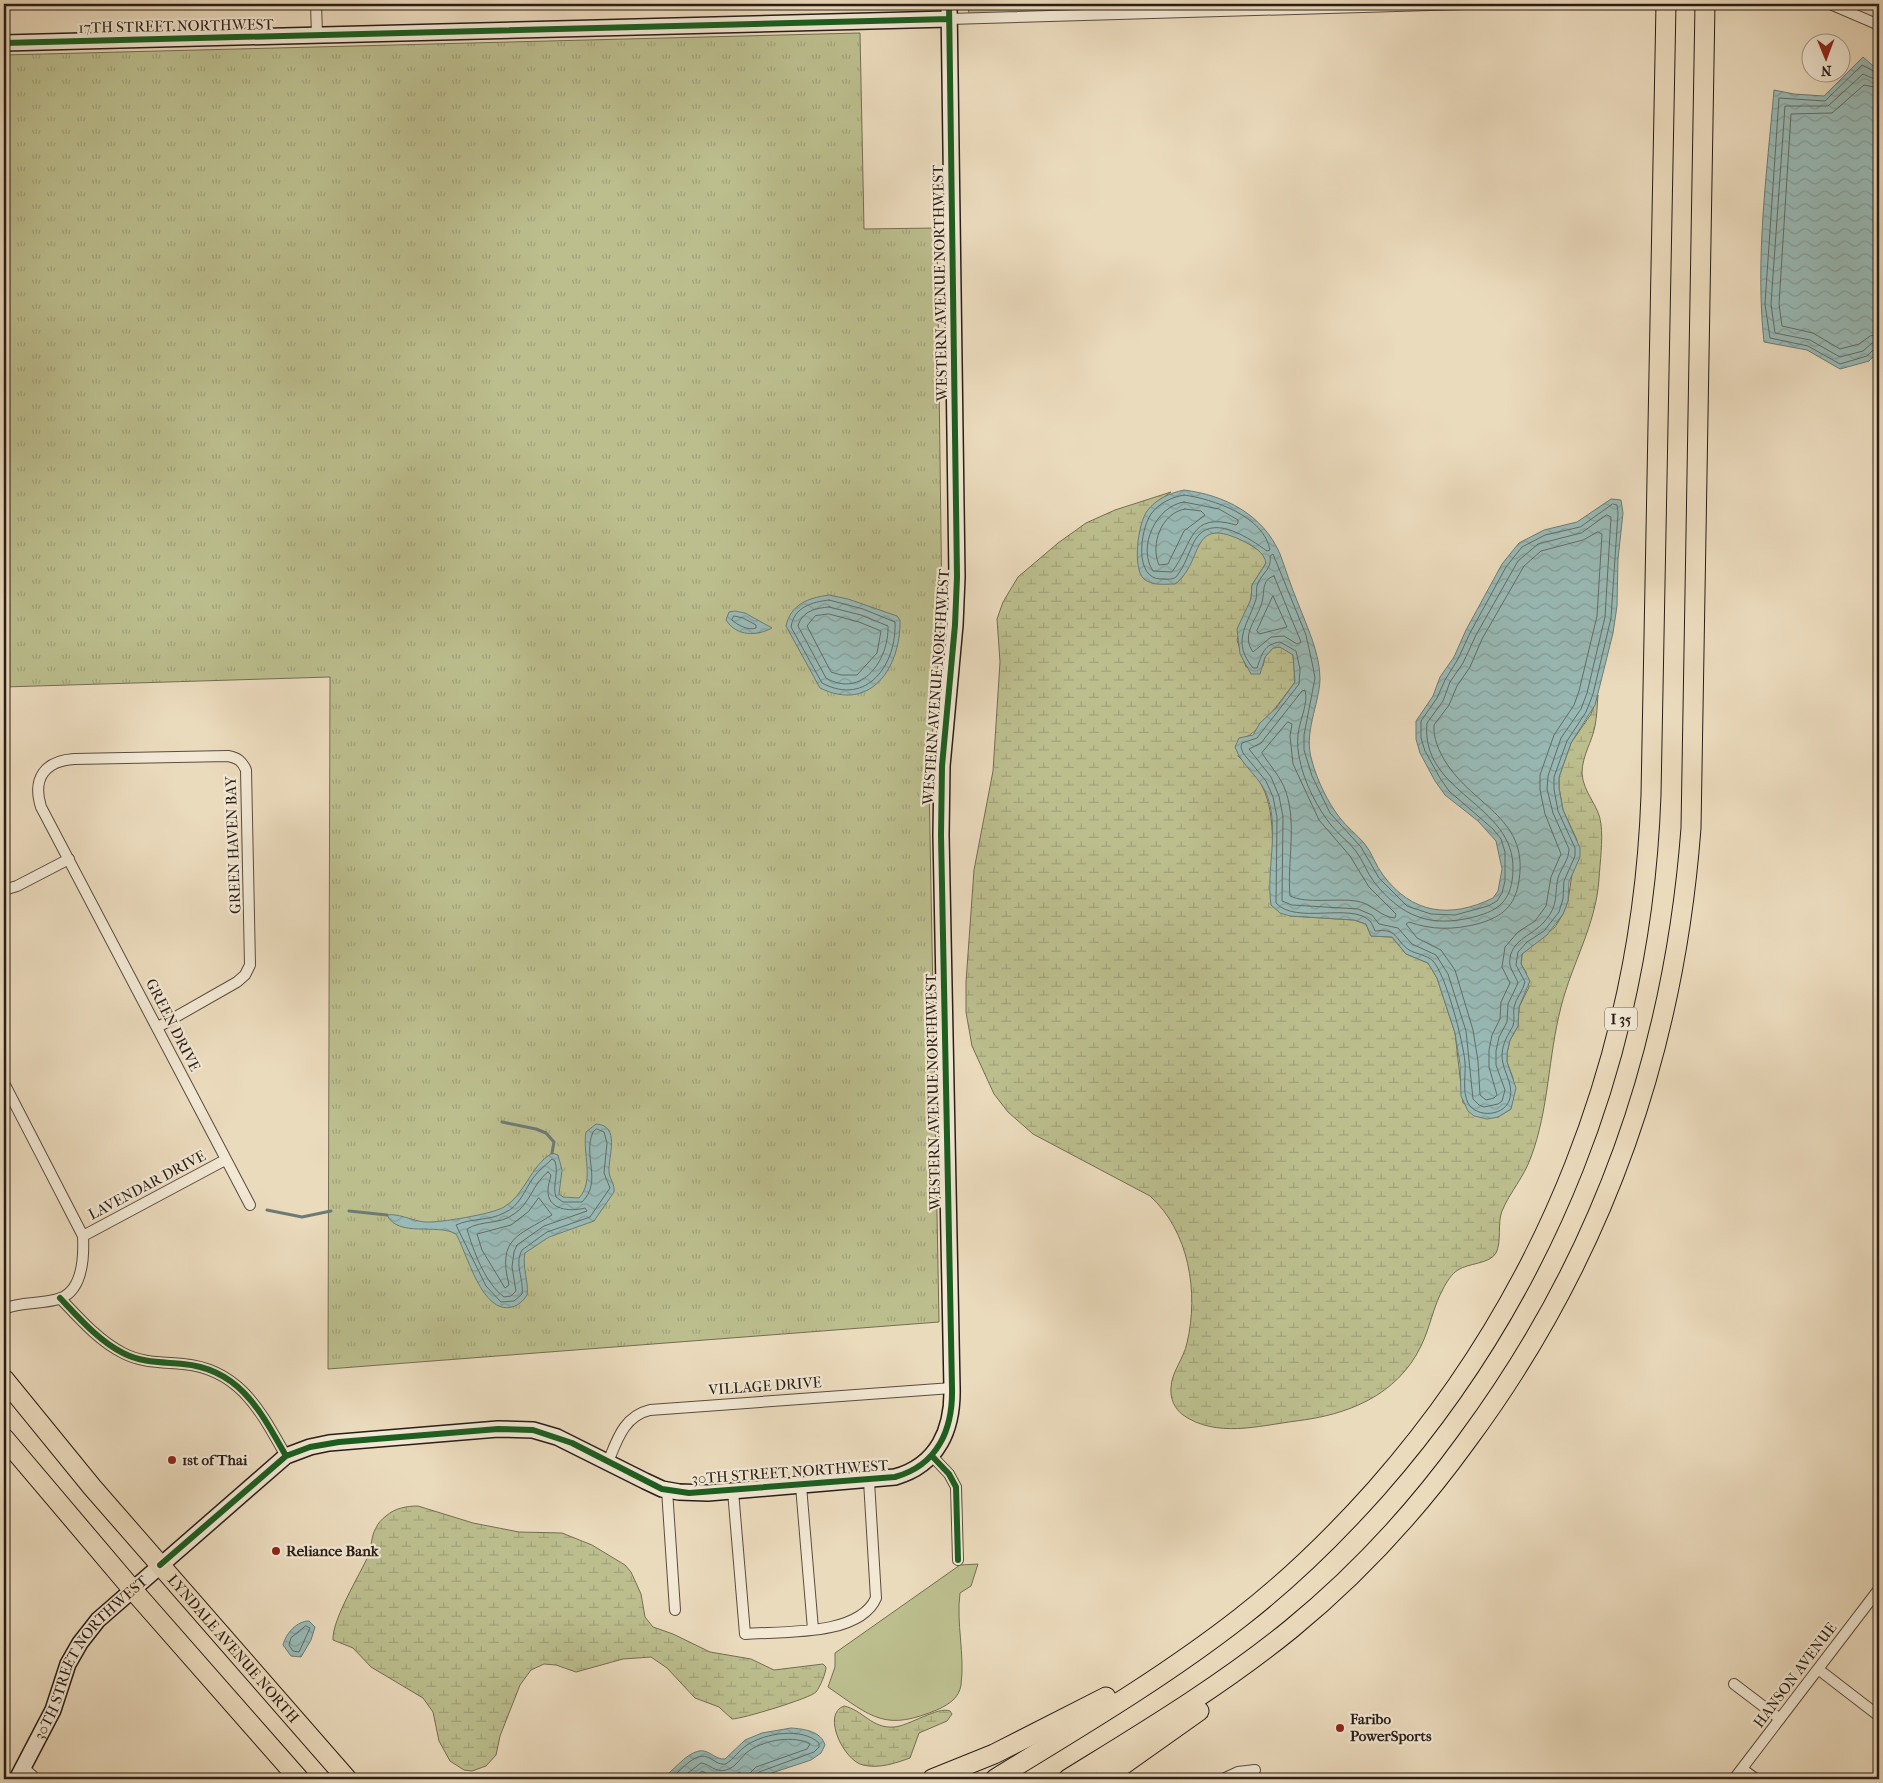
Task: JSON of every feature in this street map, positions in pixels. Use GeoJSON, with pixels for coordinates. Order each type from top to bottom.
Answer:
{"type":"FeatureCollection","features":[{"type":"Feature","properties":{"kind":"highway","name":"I 35"},"geometry":{"type":"LineString","coordinates":[[995,1779],[1178,1664],[1212,1639],[1276,1588],[1355,1512],[1429,1425],[1472,1364],[1515,1294],[1553,1217],[1586,1136],[1614,1050],[1639,932],[1649,832],[1666,4]]}},
{"type":"Feature","properties":{"kind":"highway"},"geometry":{"type":"LineString","coordinates":[[1102,1779],[1198,1712],[1249,1672],[1393,1533],[1451,1463],[1498,1399],[1543,1328],[1603,1205],[1632,1127],[1658,1043],[1682,915],[1691,828],[1705,4]]}},
{"type":"Feature","properties":{"kind":"highway","name":"LYNDALE AVENUE NORTH"},"geometry":{"type":"LineString","coordinates":[[4,1379],[86,1480],[347,1779]]}},
{"type":"Feature","properties":{"kind":"highway"},"geometry":{"type":"LineString","coordinates":[[4,1438],[132,1589],[300,1779]]}},
{"type":"Feature","properties":{"kind":"highway"},"geometry":{"type":"LineString","coordinates":[[1068,1779],[1209,1691],[1291,1629],[1342,1584]]}},
{"type":"Feature","properties":{"kind":"highway"},"geometry":{"type":"LineString","coordinates":[[932,1779],[968,1766],[1022,1741],[1212,1639]]}},
{"type":"Feature","properties":{"kind":"street"},"geometry":{"type":"LineString","coordinates":[[316,4],[317,35]]}},
{"type":"Feature","properties":{"kind":"street","name":"17TH STREET NORTHWEST"},"geometry":{"type":"LineString","coordinates":[[4,43],[317,35],[949,11],[1464,4]]}},
{"type":"Feature","properties":{"kind":"street"},"geometry":{"type":"LineString","coordinates":[[1830,4],[1879,25]]}},
{"type":"Feature","properties":{"kind":"street","name":"WESTERN AVENUE NORTHWEST"},"geometry":{"type":"LineString","coordinates":[[932,1456],[948,1426],[952,1388],[941,835],[942,766],[955,634],[957,577],[949,11]]}},
{"type":"Feature","properties":{"kind":"street"},"geometry":{"type":"LineString","coordinates":[[4,890],[17,886],[69,859],[41,807],[38,795],[41,776],[50,766],[43,756]]}},
{"type":"Feature","properties":{"kind":"street","name":"GREEN HAVEN BAY"},"geometry":{"type":"LineString","coordinates":[[50,766],[63,760],[74,759],[228,756],[237,758],[243,763],[246,770],[250,965],[245,975],[237,982],[158,1027]]}},
{"type":"Feature","properties":{"kind":"street","name":"GREEN DRIVE"},"geometry":{"type":"LineString","coordinates":[[69,859],[250,1206]]}},
{"type":"Feature","properties":{"kind":"street"},"geometry":{"type":"LineString","coordinates":[[4,1083],[83,1236],[83,1254],[79,1278],[75,1286],[60,1298],[17,1304],[4,1309]]}},
{"type":"Feature","properties":{"kind":"street","name":"LAVENDAR DRIVE"},"geometry":{"type":"LineString","coordinates":[[83,1236],[225,1160]]}},
{"type":"Feature","properties":{"kind":"street"},"geometry":{"type":"LineString","coordinates":[[60,1298],[105,1342],[124,1354],[146,1361],[196,1366],[213,1372],[233,1383],[253,1401],[286,1456]]}},
{"type":"Feature","properties":{"kind":"street","name":"VILLAGE DRIVE"},"geometry":{"type":"LineString","coordinates":[[608,1462],[626,1424],[637,1414],[650,1410],[952,1388]]}},
{"type":"Feature","properties":{"kind":"street","name":"30TH STREET NORTHWEST"},"geometry":{"type":"LineString","coordinates":[[20,1773],[53,1710],[68,1664],[80,1643],[98,1620],[286,1456],[310,1447],[339,1442],[515,1429],[542,1432],[557,1437],[667,1490],[689,1493],[869,1481],[901,1476],[921,1465],[932,1456]]}},
{"type":"Feature","properties":{"kind":"street"},"geometry":{"type":"LineString","coordinates":[[932,1456],[949,1474],[956,1487],[958,1560]]}},
{"type":"Feature","properties":{"kind":"street"},"geometry":{"type":"LineString","coordinates":[[734,1491],[745,1634],[813,1629],[844,1625],[870,1608],[876,1598],[869,1481]]}},
{"type":"Feature","properties":{"kind":"street"},"geometry":{"type":"LineString","coordinates":[[801,1486],[813,1629]]}},
{"type":"Feature","properties":{"kind":"street"},"geometry":{"type":"LineString","coordinates":[[667,1490],[674,1610]]}},
{"type":"Feature","properties":{"kind":"street","name":"HANSON AVENUE"},"geometry":{"type":"LineString","coordinates":[[1734,1779],[1879,1589]]}},
{"type":"Feature","properties":{"kind":"street"},"geometry":{"type":"LineString","coordinates":[[1818,1669],[1879,1716]]}},
{"type":"Feature","properties":{"kind":"street"},"geometry":{"type":"LineString","coordinates":[[1734,1684],[1780,1719]]}},
{"type":"Feature","properties":{"kind":"street"},"geometry":{"type":"LineString","coordinates":[[1742,1769],[1756,1779]]}},
{"type":"Feature","properties":{"kind":"street"},"geometry":{"type":"LineString","coordinates":[[1223,1779],[1238,1772],[1254,1770]]}},
{"type":"Feature","properties":{"kind":"street"},"geometry":{"type":"LineString","coordinates":[[20,1773],[36,1779]]}},
{"type":"Feature","properties":{"kind":"green space"},"geometry":{"type":"Polygon","coordinates":[[[968,4],[1197,4],[1197,6],[969,14],[968,4]]]}},
{"type":"Feature","properties":{"kind":"green space"},"geometry":{"type":"Polygon","coordinates":[[[860,33],[864,229],[937,228],[942,610],[929,780],[939,1322],[328,1369],[330,677],[4,687],[4,55],[860,33]]]}},
{"type":"Feature","properties":{"kind":"green space"},"geometry":{"type":"Polygon","coordinates":[[[1171,492],[1154,507],[1143,524],[1139,543],[1139,566],[1175,584],[1186,570],[1199,543],[1206,536],[1214,533],[1223,533],[1241,539],[1265,555],[1266,563],[1252,585],[1251,599],[1237,640],[1246,667],[1263,666],[1265,657],[1273,648],[1280,647],[1293,654],[1295,682],[1264,722],[1244,738],[1238,756],[1252,770],[1267,798],[1272,826],[1271,901],[1290,916],[1354,920],[1366,924],[1371,936],[1392,937],[1406,954],[1428,963],[1437,978],[1455,1033],[1463,1103],[1498,1117],[1511,1109],[1513,1078],[1507,1062],[1507,1053],[1510,1040],[1518,1026],[1519,1007],[1529,987],[1526,972],[1521,964],[1522,954],[1555,927],[1568,901],[1577,840],[1563,810],[1559,777],[1571,743],[1591,714],[1598,695],[1595,726],[1582,767],[1585,787],[1600,817],[1601,824],[1602,837],[1597,896],[1589,928],[1561,1007],[1537,1139],[1528,1164],[1502,1211],[1499,1243],[1496,1253],[1493,1257],[1462,1268],[1451,1276],[1434,1310],[1421,1346],[1399,1378],[1384,1390],[1369,1400],[1334,1414],[1252,1427],[1223,1428],[1209,1426],[1183,1415],[1175,1407],[1171,1396],[1172,1382],[1187,1343],[1192,1303],[1188,1264],[1174,1227],[1163,1210],[1150,1196],[1033,1134],[1008,1112],[994,1094],[972,1046],[966,1012],[966,982],[974,870],[993,771],[1000,662],[997,619],[1003,602],[1018,577],[1058,543],[1086,523],[1115,510],[1171,492]]]}},
{"type":"Feature","properties":{"kind":"green space"},"geometry":{"type":"Polygon","coordinates":[[[418,1506],[473,1523],[519,1532],[562,1533],[592,1545],[625,1565],[631,1572],[641,1594],[645,1617],[653,1627],[673,1634],[710,1652],[751,1659],[774,1670],[823,1664],[826,1667],[825,1673],[819,1687],[816,1692],[802,1699],[749,1716],[732,1719],[719,1707],[695,1698],[667,1668],[651,1657],[623,1659],[576,1672],[556,1665],[544,1664],[531,1670],[520,1685],[500,1736],[496,1755],[486,1766],[472,1771],[464,1770],[450,1761],[439,1741],[433,1712],[423,1698],[371,1667],[353,1648],[333,1640],[337,1621],[369,1554],[373,1534],[378,1524],[383,1518],[397,1509],[418,1506]]]}},
{"type":"Feature","properties":{"kind":"green space"},"geometry":{"type":"Polygon","coordinates":[[[978,1564],[971,1586],[960,1593],[961,1685],[958,1694],[950,1703],[921,1716],[905,1720],[892,1720],[869,1714],[828,1687],[835,1667],[835,1653],[960,1565],[978,1564]]]}},
{"type":"Feature","properties":{"kind":"green space"},"geometry":{"type":"Polygon","coordinates":[[[844,1706],[886,1727],[900,1726],[938,1711],[950,1711],[952,1714],[947,1721],[919,1733],[910,1758],[887,1765],[869,1766],[856,1762],[843,1747],[838,1737],[835,1718],[837,1711],[844,1706]]]}},
{"type":"Feature","properties":{"kind":"water"},"geometry":{"type":"Polygon","coordinates":[[[1863,57],[1879,71],[1879,351],[1869,361],[1840,369],[1807,350],[1764,342],[1761,248],[1774,90],[1794,94],[1824,96],[1838,82],[1850,82],[1850,70],[1863,57]]]}},
{"type":"Feature","properties":{"kind":"water"},"geometry":{"type":"Polygon","coordinates":[[[1184,490],[1213,496],[1241,509],[1253,517],[1273,540],[1280,554],[1318,660],[1319,689],[1309,740],[1314,768],[1323,791],[1343,821],[1367,847],[1380,871],[1394,888],[1406,898],[1419,905],[1447,910],[1462,909],[1493,898],[1498,891],[1502,869],[1496,841],[1478,821],[1445,795],[1435,781],[1420,753],[1416,739],[1416,721],[1433,696],[1440,677],[1454,657],[1466,630],[1502,564],[1519,543],[1544,530],[1577,522],[1611,499],[1621,500],[1623,513],[1618,559],[1617,606],[1613,633],[1595,705],[1571,743],[1559,777],[1563,810],[1580,848],[1580,857],[1569,882],[1568,901],[1563,914],[1547,935],[1522,954],[1521,964],[1530,981],[1519,1007],[1518,1026],[1510,1040],[1507,1053],[1507,1062],[1516,1088],[1511,1109],[1498,1117],[1487,1119],[1474,1116],[1468,1111],[1461,1096],[1460,1064],[1455,1033],[1437,978],[1428,963],[1406,954],[1392,937],[1371,936],[1366,924],[1354,920],[1290,916],[1280,913],[1271,905],[1271,811],[1265,791],[1257,778],[1242,761],[1235,747],[1239,738],[1253,735],[1260,723],[1277,707],[1295,682],[1293,655],[1280,647],[1273,648],[1265,657],[1260,674],[1251,674],[1240,654],[1237,629],[1251,599],[1252,585],[1266,563],[1261,553],[1245,542],[1227,535],[1214,533],[1206,537],[1200,544],[1184,575],[1175,584],[1151,583],[1144,579],[1140,573],[1137,556],[1139,535],[1147,511],[1164,497],[1184,490]]]}},
{"type":"Feature","properties":{"kind":"water"},"geometry":{"type":"Polygon","coordinates":[[[829,595],[848,599],[897,616],[900,620],[899,637],[889,669],[868,690],[854,695],[838,694],[820,688],[786,626],[788,618],[801,603],[829,595]]]}},
{"type":"Feature","properties":{"kind":"water"},"geometry":{"type":"Polygon","coordinates":[[[729,612],[745,613],[772,628],[760,633],[736,630],[726,620],[729,612]]]}},
{"type":"Feature","properties":{"kind":"water"},"geometry":{"type":"Polygon","coordinates":[[[596,1124],[604,1126],[611,1136],[609,1172],[614,1192],[594,1221],[549,1237],[525,1253],[524,1264],[527,1295],[521,1302],[512,1307],[501,1307],[492,1302],[484,1292],[477,1281],[456,1234],[448,1231],[400,1226],[392,1222],[387,1215],[432,1222],[466,1218],[498,1210],[511,1202],[538,1165],[552,1153],[558,1155],[562,1170],[559,1194],[563,1197],[579,1198],[584,1191],[587,1175],[586,1132],[596,1124]]]}},
{"type":"Feature","properties":{"kind":"water"},"geometry":{"type":"Polygon","coordinates":[[[309,1621],[315,1627],[311,1640],[301,1657],[291,1656],[283,1645],[287,1636],[296,1625],[309,1621]]]}},
{"type":"Feature","properties":{"kind":"water"},"geometry":{"type":"Polygon","coordinates":[[[791,1728],[806,1730],[820,1737],[825,1745],[821,1753],[811,1760],[754,1779],[660,1779],[688,1756],[699,1751],[725,1759],[745,1740],[762,1733],[791,1728]]]}},
{"type":"Feature","properties":{"kind":"waterway"},"geometry":{"type":"LineString","coordinates":[[502,1122],[546,1133],[554,1142],[552,1153]]}},
{"type":"Feature","properties":{"kind":"waterway"},"geometry":{"type":"LineString","coordinates":[[267,1210],[302,1217],[331,1211]]}},
{"type":"Feature","properties":{"kind":"waterway"},"geometry":{"type":"LineString","coordinates":[[349,1211],[387,1215]]}},
{"type":"Feature","properties":{"kind":"cycle path"},"geometry":{"type":"LineString","coordinates":[[160,1565],[286,1456],[310,1447],[339,1442],[498,1429],[533,1430],[572,1443],[662,1489],[689,1493],[895,1477],[922,1464],[940,1443],[950,1418],[952,1403],[941,835],[942,766],[955,625],[957,577],[949,4]]}},
{"type":"Feature","properties":{"kind":"cycle path"},"geometry":{"type":"LineString","coordinates":[[4,43],[949,19]]}},
{"type":"Feature","properties":{"kind":"cycle path"},"geometry":{"type":"LineString","coordinates":[[60,1298],[98,1336],[123,1353],[145,1360],[203,1368],[220,1374],[247,1395],[286,1456]]}},
{"type":"Feature","properties":{"kind":"cycle path"},"geometry":{"type":"LineString","coordinates":[[932,1456],[949,1474],[956,1487],[958,1560]]}},
{"type":"Feature","properties":{"kind":"place","name":"1st of Thai"},"geometry":{"type":"Point","coordinates":[172,1460]}},
{"type":"Feature","properties":{"kind":"place","name":"Reliance Bank"},"geometry":{"type":"Point","coordinates":[276,1551]}},
{"type":"Feature","properties":{"kind":"place","name":"Faribo PowerSports"},"geometry":{"type":"Point","coordinates":[1340,1728]}}]}
